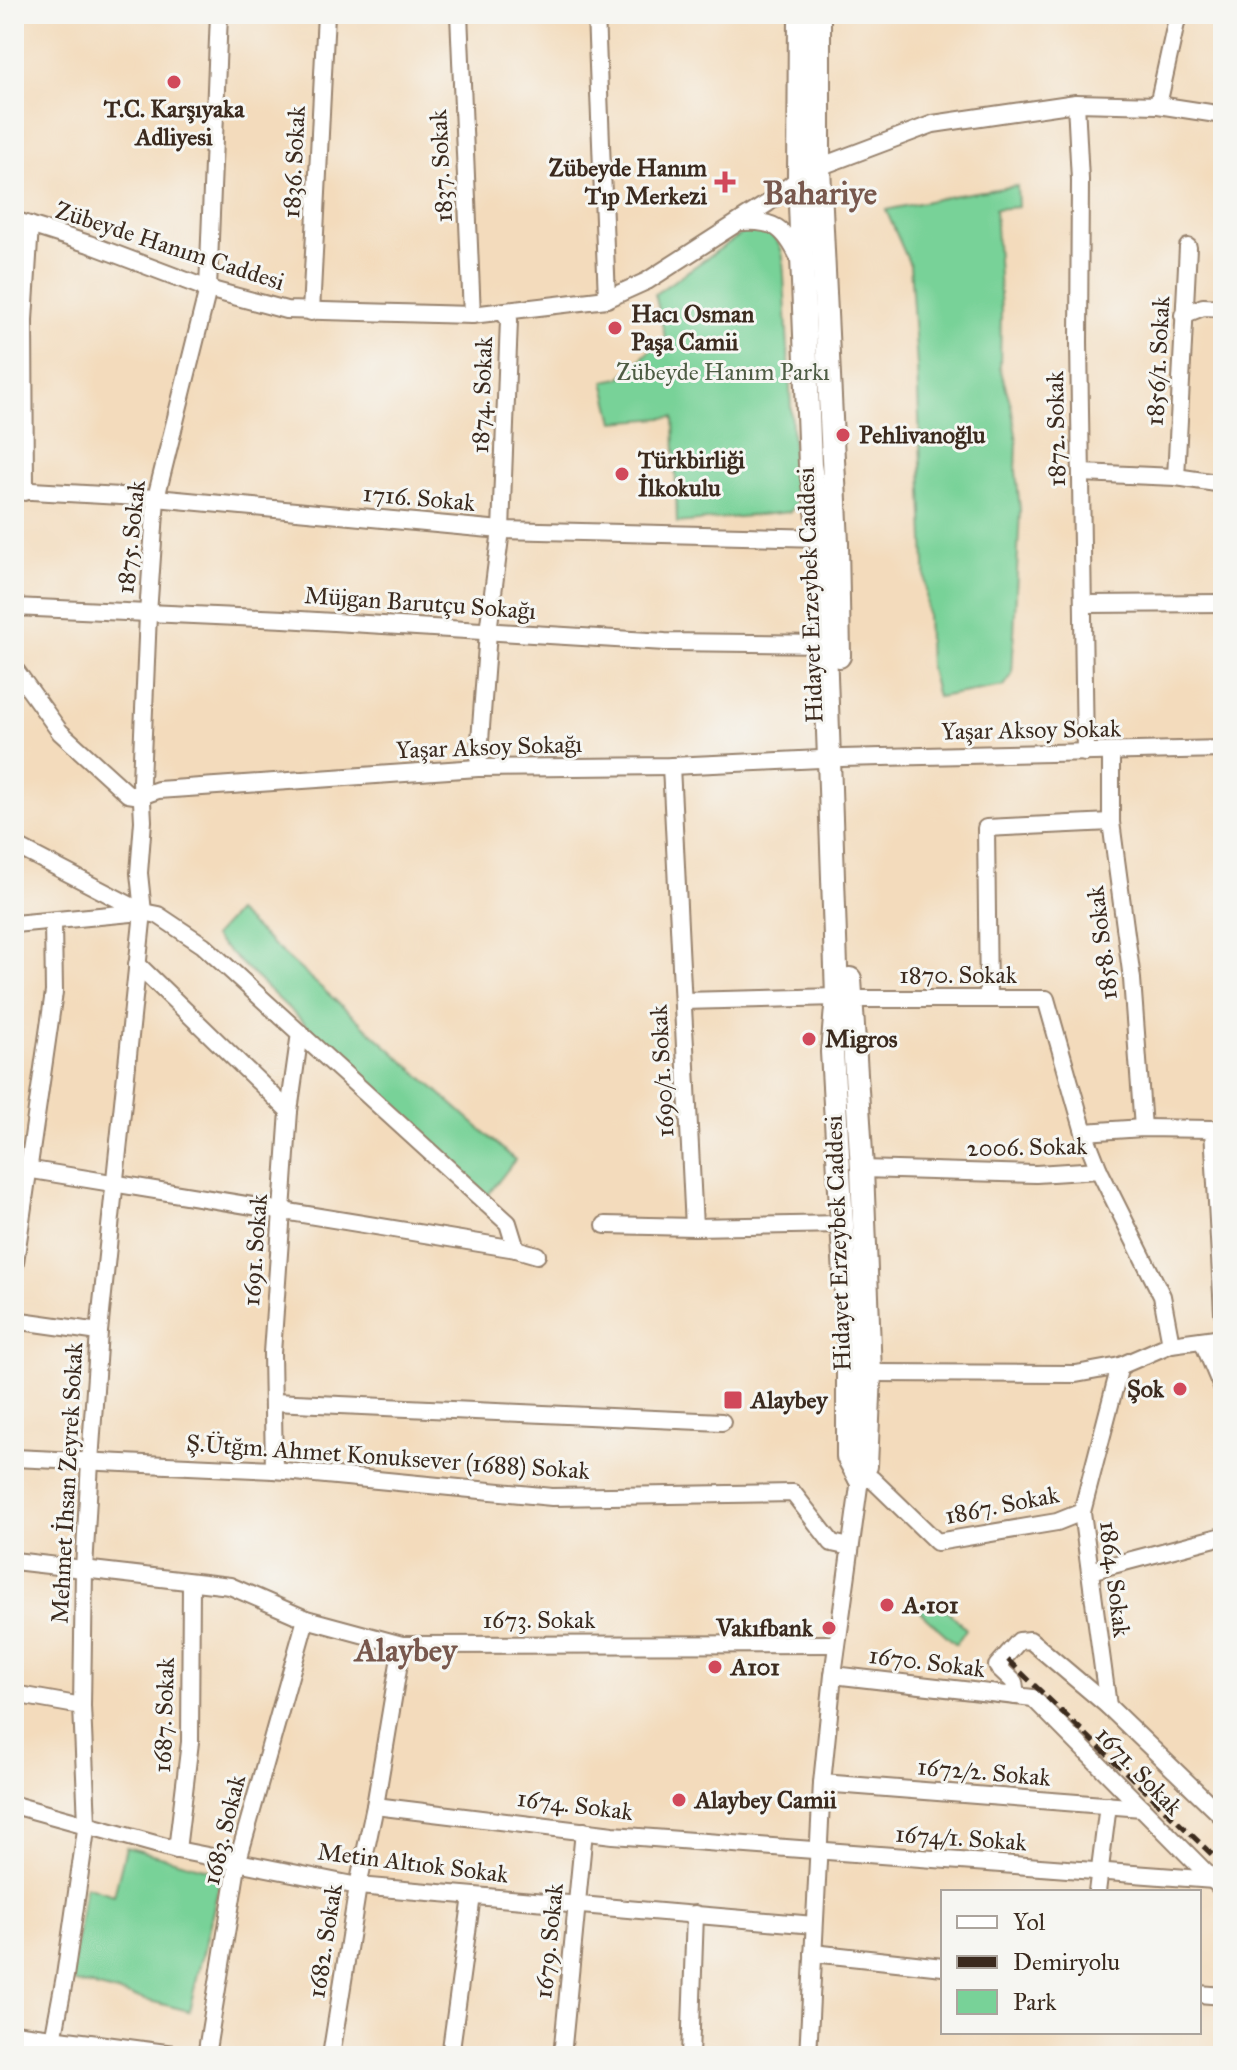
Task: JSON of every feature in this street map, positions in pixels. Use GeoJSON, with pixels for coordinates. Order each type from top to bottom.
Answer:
{"type":"FeatureCollection","features":[{"type":"Feature","properties":{"kind":"main road","name":"Hidayet Erzeybek Caddesi"},"geometry":{"type":"LineString","coordinates":[[800,14],[837,543],[835,759],[844,998],[862,1169],[870,1373],[866,1466],[860,1479]]}},
{"type":"Feature","properties":{"kind":"main road","name":"Hidayet Erzeybek Caddesi"},"geometry":{"type":"LineString","coordinates":[[819,14],[803,266],[810,465],[821,538],[824,644],[835,759]]}},
{"type":"Feature","properties":{"kind":"main road","name":"Hidayet Erzeybek Caddesi"},"geometry":{"type":"LineString","coordinates":[[844,998],[832,1052],[848,1327],[848,1457],[860,1479]]}},
{"type":"Feature","properties":{"kind":"street","name":"1875. Sokak"},"geometry":{"type":"LineString","coordinates":[[143,912],[139,873],[143,821],[141,796],[156,498],[208,289],[219,14]]}},
{"type":"Feature","properties":{"kind":"street","name":"1836. Sokak"},"geometry":{"type":"LineString","coordinates":[[311,312],[326,14]]}},
{"type":"Feature","properties":{"kind":"street","name":"1837. Sokak"},"geometry":{"type":"LineString","coordinates":[[459,14],[472,315]]}},
{"type":"Feature","properties":{"kind":"street"},"geometry":{"type":"LineString","coordinates":[[596,14],[607,299]]}},
{"type":"Feature","properties":{"kind":"street"},"geometry":{"type":"LineString","coordinates":[[1158,105],[1178,14]]}},
{"type":"Feature","properties":{"kind":"street","name":"Zübeyde Hanım Caddesi"},"geometry":{"type":"LineString","coordinates":[[22,223],[89,244],[208,289],[286,310],[472,315],[607,299],[647,281],[809,173],[933,124],[1076,103],[1158,105],[1223,115]]}},
{"type":"Feature","properties":{"kind":"street","name":"1872. Sokak"},"geometry":{"type":"LineString","coordinates":[[1076,103],[1080,180],[1085,753]]}},
{"type":"Feature","properties":{"kind":"street"},"geometry":{"type":"LineString","coordinates":[[739,222],[766,220],[780,229],[792,242],[803,266]]}},
{"type":"Feature","properties":{"kind":"street"},"geometry":{"type":"LineString","coordinates":[[19,491],[22,223]]}},
{"type":"Feature","properties":{"kind":"street","name":"1856/1. Sokak"},"geometry":{"type":"LineString","coordinates":[[1176,477],[1188,247]]}},
{"type":"Feature","properties":{"kind":"street"},"geometry":{"type":"LineString","coordinates":[[1183,315],[1203,307],[1223,308]]}},
{"type":"Feature","properties":{"kind":"street","name":"1874. Sokak"},"geometry":{"type":"LineString","coordinates":[[478,768],[488,632],[501,530],[509,320],[503,312]]}},
{"type":"Feature","properties":{"kind":"street"},"geometry":{"type":"LineString","coordinates":[[1081,473],[1176,477],[1223,484]]}},
{"type":"Feature","properties":{"kind":"street","name":"1716. Sokak"},"geometry":{"type":"LineString","coordinates":[[19,491],[156,498],[501,530],[821,538]]}},
{"type":"Feature","properties":{"kind":"street"},"geometry":{"type":"LineString","coordinates":[[1085,604],[1223,603]]}},
{"type":"Feature","properties":{"kind":"street","name":"Müjgan Barutçu Sokağı"},"geometry":{"type":"LineString","coordinates":[[14,607],[284,619],[665,642],[824,644]]}},
{"type":"Feature","properties":{"kind":"street"},"geometry":{"type":"LineString","coordinates":[[14,668],[60,732],[128,794],[141,796]]}},
{"type":"Feature","properties":{"kind":"street","name":"Yaşar Aksoy Sokak"},"geometry":{"type":"LineString","coordinates":[[835,759],[1223,749]]}},
{"type":"Feature","properties":{"kind":"street","name":"1858. Sokak"},"geometry":{"type":"LineString","coordinates":[[1111,752],[1111,822],[1132,979],[1143,1128]]}},
{"type":"Feature","properties":{"kind":"street","name":"Yaşar Aksoy Sokağı"},"geometry":{"type":"LineString","coordinates":[[141,796],[158,790],[478,768],[671,766],[835,759]]}},
{"type":"Feature","properties":{"kind":"street","name":"1690/1. Sokak"},"geometry":{"type":"LineString","coordinates":[[671,766],[694,1227]]}},
{"type":"Feature","properties":{"kind":"street"},"geometry":{"type":"LineString","coordinates":[[988,999],[986,828],[1111,822]]}},
{"type":"Feature","properties":{"kind":"street"},"geometry":{"type":"LineString","coordinates":[[14,845],[143,912],[158,915],[203,945],[508,1223],[516,1249]]}},
{"type":"Feature","properties":{"kind":"street"},"geometry":{"type":"LineString","coordinates":[[14,924],[143,912]]}},
{"type":"Feature","properties":{"kind":"street","name":"Mehmet İhsan Zeyrek Sokak"},"geometry":{"type":"LineString","coordinates":[[51,2048],[65,1976],[87,1823],[82,1706],[84,1569],[90,1462],[99,1332],[143,912]]}},
{"type":"Feature","properties":{"kind":"street"},"geometry":{"type":"LineString","coordinates":[[14,1269],[22,1169],[54,992],[53,922]]}},
{"type":"Feature","properties":{"kind":"street"},"geometry":{"type":"LineString","coordinates":[[137,964],[289,1111]]}},
{"type":"Feature","properties":{"kind":"street","name":"1870. Sokak"},"geometry":{"type":"LineString","coordinates":[[683,1001],[1046,999],[1084,1132]]}},
{"type":"Feature","properties":{"kind":"street","name":"1691. Sokak"},"geometry":{"type":"LineString","coordinates":[[274,1470],[272,1353],[289,1111],[300,1033]]}},
{"type":"Feature","properties":{"kind":"street"},"geometry":{"type":"LineString","coordinates":[[1099,1170],[1084,1132],[1143,1128],[1213,1129],[1223,1313]]}},
{"type":"Feature","properties":{"kind":"street"},"geometry":{"type":"LineString","coordinates":[[22,1169],[516,1249],[537,1255]]}},
{"type":"Feature","properties":{"kind":"street","name":"2006. Sokak"},"geometry":{"type":"LineString","coordinates":[[862,1169],[1036,1174],[1099,1170],[1162,1296],[1171,1344]]}},
{"type":"Feature","properties":{"kind":"street"},"geometry":{"type":"LineString","coordinates":[[605,1225],[842,1224]]}},
{"type":"Feature","properties":{"kind":"street"},"geometry":{"type":"LineString","coordinates":[[14,1320],[99,1332]]}},
{"type":"Feature","properties":{"kind":"street"},"geometry":{"type":"LineString","coordinates":[[870,1373],[1076,1374],[1120,1366],[1171,1344],[1223,1337]]}},
{"type":"Feature","properties":{"kind":"street"},"geometry":{"type":"LineString","coordinates":[[1202,1340],[1223,1390]]}},
{"type":"Feature","properties":{"kind":"street","name":"1864. Sokak"},"geometry":{"type":"LineString","coordinates":[[1108,1706],[1082,1512],[1120,1366]]}},
{"type":"Feature","properties":{"kind":"street"},"geometry":{"type":"LineString","coordinates":[[273,1402],[722,1422]]}},
{"type":"Feature","properties":{"kind":"street","name":"Ş.Ütğm. Ahmet Konuksever (1688) Sokak"},"geometry":{"type":"LineString","coordinates":[[14,1458],[274,1470],[552,1497],[793,1493],[832,1543],[850,1547]]}},
{"type":"Feature","properties":{"kind":"street"},"geometry":{"type":"LineString","coordinates":[[808,2056],[822,1783],[833,1675],[860,1479]]}},
{"type":"Feature","properties":{"kind":"street","name":"1867. Sokak"},"geometry":{"type":"LineString","coordinates":[[860,1479],[872,1479],[937,1542],[1057,1522],[1082,1512]]}},
{"type":"Feature","properties":{"kind":"street"},"geometry":{"type":"LineString","coordinates":[[1090,1571],[1223,1536]]}},
{"type":"Feature","properties":{"kind":"street","name":"1673. Sokak"},"geometry":{"type":"LineString","coordinates":[[14,1561],[230,1586],[306,1619],[402,1645],[837,1644]]}},
{"type":"Feature","properties":{"kind":"street","name":"1687. Sokak"},"geometry":{"type":"LineString","coordinates":[[177,1850],[190,1742],[191,1582]]}},
{"type":"Feature","properties":{"kind":"street","name":"1683. Sokak"},"geometry":{"type":"LineString","coordinates":[[206,2056],[238,1860],[306,1619]]}},
{"type":"Feature","properties":{"kind":"street","name":"1671. Sokak"},"geometry":{"type":"LineString","coordinates":[[1218,1885],[1033,1698],[1016,1696],[1014,1682],[997,1666],[1019,1641],[1030,1640],[1108,1706],[1223,1817]]}},
{"type":"Feature","properties":{"kind":"street","name":"1682. Sokak"},"geometry":{"type":"LineString","coordinates":[[331,2056],[402,1645]]}},
{"type":"Feature","properties":{"kind":"street","name":"1670. Sokak"},"geometry":{"type":"LineString","coordinates":[[833,1675],[1016,1696]]}},
{"type":"Feature","properties":{"kind":"street"},"geometry":{"type":"LineString","coordinates":[[14,1694],[82,1706]]}},
{"type":"Feature","properties":{"kind":"street","name":"1672/2. Sokak"},"geometry":{"type":"LineString","coordinates":[[822,1783],[1142,1808]]}},
{"type":"Feature","properties":{"kind":"street","name":"Metin Altıok Sokak"},"geometry":{"type":"LineString","coordinates":[[14,1805],[177,1850],[358,1886],[814,1925]]}},
{"type":"Feature","properties":{"kind":"street"},"geometry":{"type":"LineString","coordinates":[[1097,1890],[1108,1805]]}},
{"type":"Feature","properties":{"kind":"street","name":"1674. Sokak"},"geometry":{"type":"LineString","coordinates":[[375,1806],[584,1831],[819,1851]]}},
{"type":"Feature","properties":{"kind":"street","name":"1679. Sokak"},"geometry":{"type":"LineString","coordinates":[[562,2056],[584,1831]]}},
{"type":"Feature","properties":{"kind":"street","name":"1674/1. Sokak"},"geometry":{"type":"LineString","coordinates":[[819,1851],[1100,1872],[1218,1885]]}},
{"type":"Feature","properties":{"kind":"street"},"geometry":{"type":"LineString","coordinates":[[450,2056],[472,1896]]}},
{"type":"Feature","properties":{"kind":"street"},"geometry":{"type":"LineString","coordinates":[[690,2056],[695,1914]]}},
{"type":"Feature","properties":{"kind":"street"},"geometry":{"type":"LineString","coordinates":[[813,1953],[941,1967]]}},
{"type":"Feature","properties":{"kind":"street"},"geometry":{"type":"LineString","coordinates":[[1201,1994],[1223,1996]]}},
{"type":"Feature","properties":{"kind":"street"},"geometry":{"type":"LineString","coordinates":[[14,2033],[51,2048],[189,2056]]}},
{"type":"Feature","properties":{"kind":"street"},"geometry":{"type":"LineString","coordinates":[[1219,2056],[1223,2046]]}},
{"type":"Feature","properties":{"kind":"green space"},"geometry":{"type":"Polygon","coordinates":[[[1017,186],[1018,207],[995,209],[1001,312],[1000,368],[1017,441],[1020,510],[1012,675],[1004,686],[937,697],[929,665],[910,265],[886,210],[1017,186]]]}},
{"type":"Feature","properties":{"kind":"green space","name":"Zübeyde Hanım Parkı"},"geometry":{"type":"Polygon","coordinates":[[[760,230],[776,240],[783,257],[796,503],[790,512],[677,523],[674,417],[614,422],[604,381],[620,378],[665,337],[655,294],[746,231],[760,230]]]}},
{"type":"Feature","properties":{"kind":"green space"},"geometry":{"type":"Polygon","coordinates":[[[236,912],[515,1160],[487,1196],[213,937],[236,912]]]}},
{"type":"Feature","properties":{"kind":"green space"},"geometry":{"type":"Polygon","coordinates":[[[929,1599],[938,1602],[966,1629],[956,1644],[918,1610],[929,1599]]]}},
{"type":"Feature","properties":{"kind":"green space"},"geometry":{"type":"Polygon","coordinates":[[[126,1847],[222,1873],[189,2011],[71,1981],[85,1886],[114,1895],[126,1847]]]}},
{"type":"Feature","properties":{"kind":"railway"},"geometry":{"type":"LineString","coordinates":[[1008,1660],[1223,1865]]}},
{"type":"Feature","properties":{"kind":"place","name":"T.C. Karşıyaka Adliyesi"},"geometry":{"type":"Point","coordinates":[174,82]}},
{"type":"Feature","properties":{"kind":"place","name":"Zübeyde Hanım Tıp Merkezi"},"geometry":{"type":"Point","coordinates":[725,182]}},
{"type":"Feature","properties":{"kind":"place","name":"Hacı Osman Paşa Camii"},"geometry":{"type":"Point","coordinates":[615,328]}},
{"type":"Feature","properties":{"kind":"place","name":"Pehlivanoğlu"},"geometry":{"type":"Point","coordinates":[843,435]}},
{"type":"Feature","properties":{"kind":"place","name":"Türkbirliği İlkokulu"},"geometry":{"type":"Point","coordinates":[622,474]}},
{"type":"Feature","properties":{"kind":"place","name":"Migros"},"geometry":{"type":"Point","coordinates":[809,1039]}},
{"type":"Feature","properties":{"kind":"place","name":"Şok"},"geometry":{"type":"Point","coordinates":[1180,1389]}},
{"type":"Feature","properties":{"kind":"place","name":"Alaybey"},"geometry":{"type":"Point","coordinates":[733,1400]}},
{"type":"Feature","properties":{"kind":"place","name":"A•101"},"geometry":{"type":"Point","coordinates":[887,1605]}},
{"type":"Feature","properties":{"kind":"place","name":"Vakıfbank"},"geometry":{"type":"Point","coordinates":[829,1628]}},
{"type":"Feature","properties":{"kind":"place","name":"A101"},"geometry":{"type":"Point","coordinates":[715,1667]}},
{"type":"Feature","properties":{"kind":"place","name":"Alaybey Camii"},"geometry":{"type":"Point","coordinates":[679,1800]}},
{"type":"Feature","properties":{"kind":"district","name":"Bahariye"},"geometry":{"type":"Point","coordinates":[820,193]}},
{"type":"Feature","properties":{"kind":"district","name":"Alaybey"},"geometry":{"type":"Point","coordinates":[406,1650]}}]}
